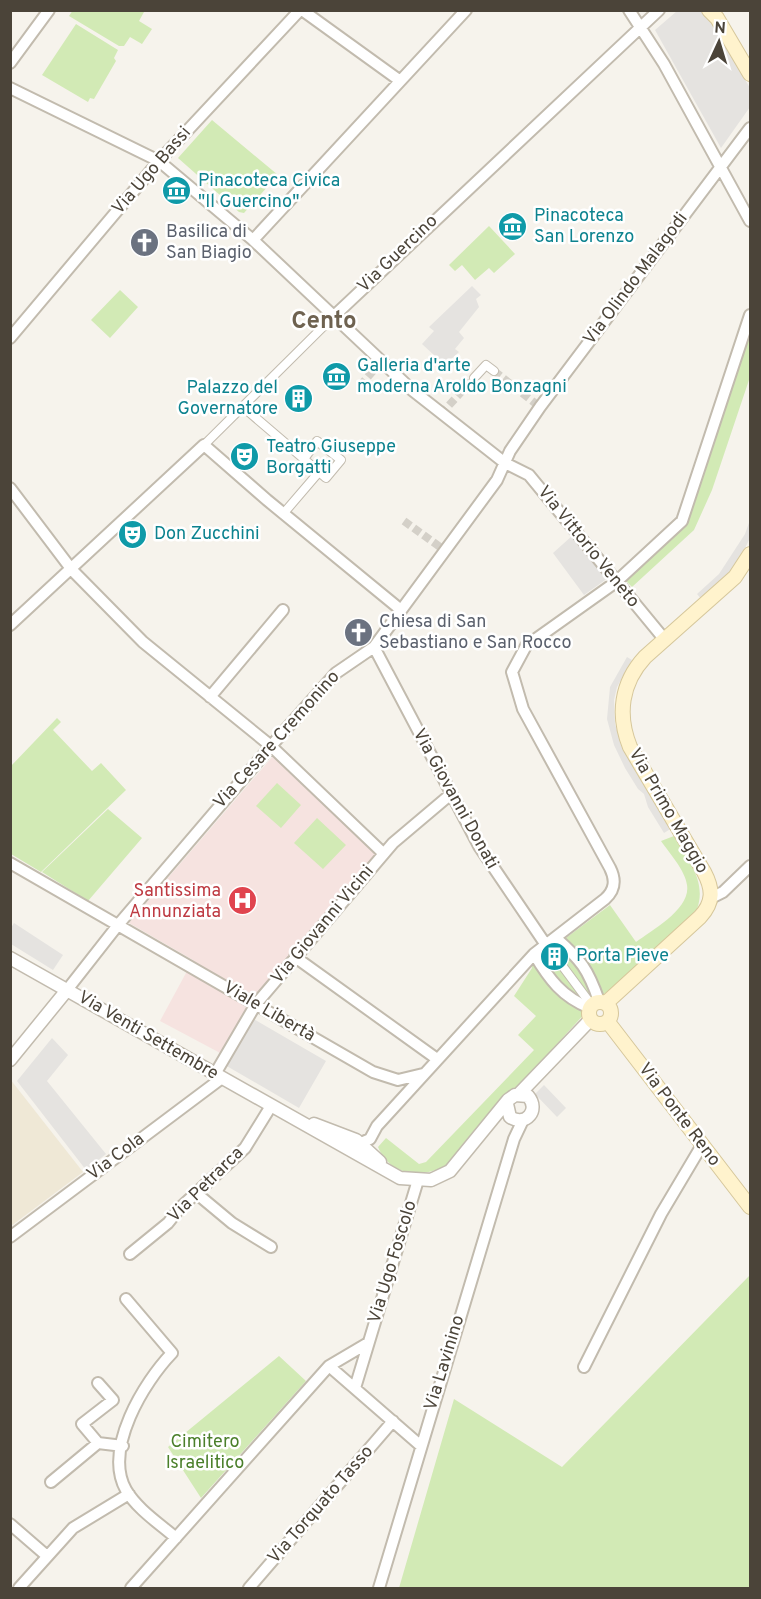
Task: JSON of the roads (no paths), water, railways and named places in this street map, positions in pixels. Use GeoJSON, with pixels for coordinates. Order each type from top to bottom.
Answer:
{"type":"FeatureCollection","features":[{"type":"Feature","properties":{"kind":"main road"},"geometry":{"type":"LineString","coordinates":[[714,13],[746,62],[750,74]]}},
{"type":"Feature","properties":{"kind":"main road","name":"Via Primo Maggio"},"geometry":{"type":"LineString","coordinates":[[594,1006],[708,908],[711,898],[707,878],[639,765],[622,725],[623,702],[629,679],[645,657],[735,576],[750,554]]}},
{"type":"Feature","properties":{"kind":"main road","name":"Via Ponte Reno"},"geometry":{"type":"LineString","coordinates":[[594,1006],[601,1024],[608,1022],[750,1207]]}},
{"type":"Feature","properties":{"kind":"street"},"geometry":{"type":"LineString","coordinates":[[10,63],[49,10]]}},
{"type":"Feature","properties":{"kind":"street"},"geometry":{"type":"LineString","coordinates":[[301,10],[399,80]]}},
{"type":"Feature","properties":{"kind":"street","name":"Via Ugo Bassi"},"geometry":{"type":"LineString","coordinates":[[10,338],[159,161],[301,10]]}},
{"type":"Feature","properties":{"kind":"street"},"geometry":{"type":"LineString","coordinates":[[253,240],[466,10]]}},
{"type":"Feature","properties":{"kind":"street"},"geometry":{"type":"LineString","coordinates":[[629,10],[750,220]]}},
{"type":"Feature","properties":{"kind":"street","name":"Via Guercino"},"geometry":{"type":"LineString","coordinates":[[10,625],[72,570],[204,445],[465,190],[659,10]]}},
{"type":"Feature","properties":{"kind":"street","name":"Via Vittorio Veneto"},"geometry":{"type":"LineString","coordinates":[[10,88],[159,161],[253,240],[334,316],[379,363],[505,462],[529,475],[665,640]]}},
{"type":"Feature","properties":{"kind":"street","name":"Via Olindo Malagodi"},"geometry":{"type":"LineString","coordinates":[[505,462],[540,407],[593,334],[749,132]]}},
{"type":"Feature","properties":{"kind":"street"},"geometry":{"type":"LineString","coordinates":[[329,1139],[347,1146],[362,1145],[370,1139],[377,1126],[534,954],[549,949],[556,938],[610,895],[614,886],[613,876],[523,709],[512,672],[526,646],[616,582],[682,520],[750,315]]}},
{"type":"Feature","properties":{"kind":"street"},"geometry":{"type":"LineString","coordinates":[[474,378],[486,365],[494,370]]}},
{"type":"Feature","properties":{"kind":"street"},"geometry":{"type":"LineString","coordinates":[[243,407],[326,478],[341,460],[317,441],[304,459]]}},
{"type":"Feature","properties":{"kind":"street"},"geometry":{"type":"LineString","coordinates":[[204,445],[283,514],[401,610]]}},
{"type":"Feature","properties":{"kind":"street","name":"Via Cesare Cremonino"},"geometry":{"type":"LineString","coordinates":[[67,990],[271,746],[342,668],[374,647],[498,480],[505,462]]}},
{"type":"Feature","properties":{"kind":"street"},"geometry":{"type":"LineString","coordinates":[[283,514],[319,472]]}},
{"type":"Feature","properties":{"kind":"street"},"geometry":{"type":"LineString","coordinates":[[10,488],[72,570],[143,642],[271,746],[383,853]]}},
{"type":"Feature","properties":{"kind":"street"},"geometry":{"type":"LineString","coordinates":[[210,697],[282,610]]}},
{"type":"Feature","properties":{"kind":"street","name":"Via Giovanni Donati"},"geometry":{"type":"LineString","coordinates":[[374,647],[490,864],[549,949]]}},
{"type":"Feature","properties":{"kind":"street","name":"Via Giovanni Vicini"},"geometry":{"type":"LineString","coordinates":[[218,1076],[256,1004],[383,853],[413,824],[452,794]]}},
{"type":"Feature","properties":{"kind":"street"},"geometry":{"type":"LineString","coordinates":[[119,926],[182,855],[185,856]]}},
{"type":"Feature","properties":{"kind":"street","name":"Viale Libertà"},"geometry":{"type":"LineString","coordinates":[[10,862],[380,1076],[404,1080],[426,1072]]}},
{"type":"Feature","properties":{"kind":"street"},"geometry":{"type":"LineString","coordinates":[[711,898],[723,892],[750,866]]}},
{"type":"Feature","properties":{"kind":"street"},"geometry":{"type":"LineString","coordinates":[[507,1104],[516,1119],[533,1112],[525,1097],[538,1075],[594,1006],[591,977],[578,957],[556,938]]}},
{"type":"Feature","properties":{"kind":"street"},"geometry":{"type":"LineString","coordinates":[[534,954],[553,984],[567,997],[594,1006]]}},
{"type":"Feature","properties":{"kind":"street"},"geometry":{"type":"LineString","coordinates":[[296,957],[437,1059]]}},
{"type":"Feature","properties":{"kind":"street","name":"Via Venti Settembre"},"geometry":{"type":"LineString","coordinates":[[10,958],[400,1178],[431,1180],[450,1171],[511,1097],[525,1097]]}},
{"type":"Feature","properties":{"kind":"street"},"geometry":{"type":"LineString","coordinates":[[558,960],[594,1006]]}},
{"type":"Feature","properties":{"kind":"street"},"geometry":{"type":"LineString","coordinates":[[10,1060],[67,990]]}},
{"type":"Feature","properties":{"kind":"street","name":"Via Cola"},"geometry":{"type":"LineString","coordinates":[[10,1237],[218,1076]]}},
{"type":"Feature","properties":{"kind":"street","name":"Via Petrarca"},"geometry":{"type":"LineString","coordinates":[[130,1254],[168,1223],[196,1192],[245,1148],[271,1106]]}},
{"type":"Feature","properties":{"kind":"street","name":"Via Venti Settembre"},"geometry":{"type":"LineString","coordinates":[[286,1114],[342,1133],[362,1145],[400,1178]]}},
{"type":"Feature","properties":{"kind":"street","name":"Via Venti Settembre"},"geometry":{"type":"LineString","coordinates":[[487,1128],[516,1119]]}},
{"type":"Feature","properties":{"kind":"street","name":"Via Lavinino"},"geometry":{"type":"LineString","coordinates":[[379,1588],[514,1139],[516,1119]]}},
{"type":"Feature","properties":{"kind":"street"},"geometry":{"type":"LineString","coordinates":[[377,1126],[375,1148],[381,1163]]}},
{"type":"Feature","properties":{"kind":"street"},"geometry":{"type":"LineString","coordinates":[[584,1367],[662,1214],[702,1145]]}},
{"type":"Feature","properties":{"kind":"street","name":"Via Ugo Foscolo"},"geometry":{"type":"LineString","coordinates":[[355,1388],[418,1180]]}},
{"type":"Feature","properties":{"kind":"street"},"geometry":{"type":"LineString","coordinates":[[196,1192],[232,1224],[271,1247]]}},
{"type":"Feature","properties":{"kind":"street"},"geometry":{"type":"LineString","coordinates":[[126,1299],[172,1353],[141,1391],[123,1446],[121,1478],[129,1494],[176,1538]]}},
{"type":"Feature","properties":{"kind":"street","name":"Via Ugo Foscolo"},"geometry":{"type":"LineString","coordinates":[[131,1588],[329,1365],[368,1343]]}},
{"type":"Feature","properties":{"kind":"street"},"geometry":{"type":"LineString","coordinates":[[329,1365],[421,1446]]}},
{"type":"Feature","properties":{"kind":"street"},"geometry":{"type":"LineString","coordinates":[[98,1383],[113,1400],[82,1425],[98,1443],[123,1446]]}},
{"type":"Feature","properties":{"kind":"street","name":"Via Torquato Tasso"},"geometry":{"type":"LineString","coordinates":[[249,1588],[393,1421]]}},
{"type":"Feature","properties":{"kind":"street"},"geometry":{"type":"LineString","coordinates":[[51,1482],[98,1443]]}},
{"type":"Feature","properties":{"kind":"street"},"geometry":{"type":"LineString","coordinates":[[19,1588],[80,1522],[129,1494]]}},
{"type":"Feature","properties":{"kind":"street"},"geometry":{"type":"LineString","coordinates":[[10,1524],[47,1556]]}},
{"type":"Feature","properties":{"kind":"tunnel"},"geometry":{"type":"LineString","coordinates":[[360,386],[378,365]]}},
{"type":"Feature","properties":{"kind":"tunnel"},"geometry":{"type":"LineString","coordinates":[[494,371],[540,407]]}},
{"type":"Feature","properties":{"kind":"tunnel"},"geometry":{"type":"LineString","coordinates":[[441,414],[474,378]]}},
{"type":"Feature","properties":{"kind":"tunnel"},"geometry":{"type":"LineString","coordinates":[[404,521],[440,547]]}},
{"type":"Feature","properties":{"kind":"place","name":"Pinacoteca Civica \"Il Guercino\""},"geometry":{"type":"Point","coordinates":[177,191]}},
{"type":"Feature","properties":{"kind":"place","name":"Pinacoteca San Lorenzo"},"geometry":{"type":"Point","coordinates":[513,226]}},
{"type":"Feature","properties":{"kind":"place","name":"Basilica di San Biagio"},"geometry":{"type":"Point","coordinates":[145,242]}},
{"type":"Feature","properties":{"kind":"place","name":"Galleria d'arte moderna Aroldo Bonzagni"},"geometry":{"type":"Point","coordinates":[336,376]}},
{"type":"Feature","properties":{"kind":"place","name":"Palazzo del Governatore"},"geometry":{"type":"Point","coordinates":[299,398]}},
{"type":"Feature","properties":{"kind":"place","name":"Teatro Giuseppe Borgatti"},"geometry":{"type":"Point","coordinates":[245,457]}},
{"type":"Feature","properties":{"kind":"place","name":"Don Zucchini"},"geometry":{"type":"Point","coordinates":[133,534]}},
{"type":"Feature","properties":{"kind":"place","name":"Chiesa di San Sebastiano e San Rocco"},"geometry":{"type":"Point","coordinates":[358,632]}},
{"type":"Feature","properties":{"kind":"place","name":"Santissima Annunziata"},"geometry":{"type":"Point","coordinates":[242,901]}},
{"type":"Feature","properties":{"kind":"place","name":"Porta Pieve"},"geometry":{"type":"Point","coordinates":[555,956]}},
{"type":"Feature","properties":{"kind":"district","name":"Cento"},"geometry":{"type":"Point","coordinates":[324,322]}},
{"type":"Feature","properties":{"kind":"park label","name":"Cimitero Israelitico"},"geometry":{"type":"Point","coordinates":[205,1452]}}]}
